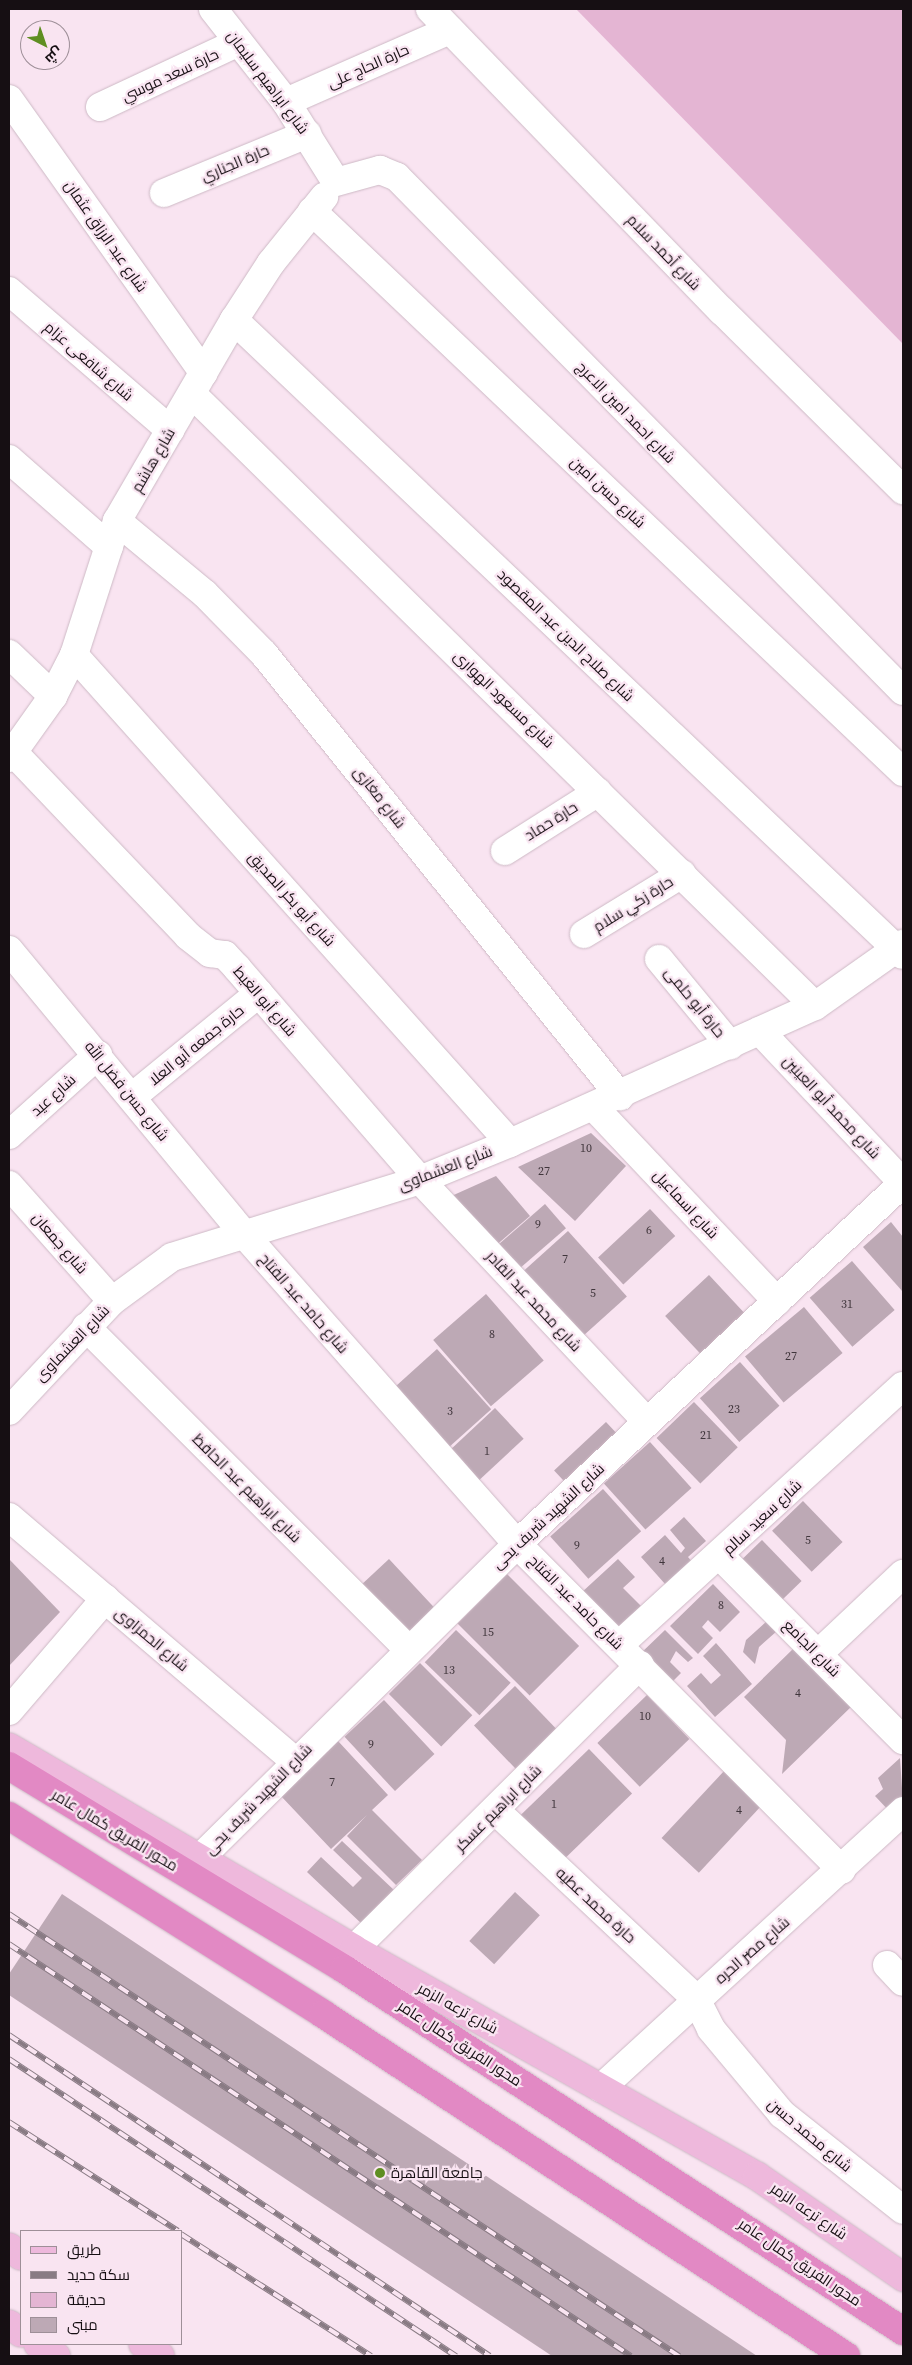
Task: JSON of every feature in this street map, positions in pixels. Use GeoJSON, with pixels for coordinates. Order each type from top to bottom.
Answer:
{"type":"FeatureCollection","features":[{"type":"Feature","properties":{"kind":"highway","name":"محور الفريق كمال عامر"},"geometry":{"type":"LineString","coordinates":[[9,1766],[344,1969],[903,2331]]}},
{"type":"Feature","properties":{"kind":"highway"},"geometry":{"type":"LineString","coordinates":[[9,1816],[356,2036],[846,2356]]}},
{"type":"Feature","properties":{"kind":"main road","name":"شارع ترعه الزمر"},"geometry":{"type":"LineString","coordinates":[[9,1747],[354,1949],[757,2176],[903,2277]]}},
{"type":"Feature","properties":{"kind":"main road"},"geometry":{"type":"LineString","coordinates":[[9,2247],[20,2255]]}},
{"type":"Feature","properties":{"kind":"main road"},"geometry":{"type":"LineString","coordinates":[[9,2324],[20,2332]]}},
{"type":"Feature","properties":{"kind":"main road"},"geometry":{"type":"LineString","coordinates":[[40,2345],[56,2356]]}},
{"type":"Feature","properties":{"kind":"main road"},"geometry":{"type":"LineString","coordinates":[[144,2345],[160,2356]]}},
{"type":"Feature","properties":{"kind":"street","name":"شارع ابراهيم سليمان"},"geometry":{"type":"LineString","coordinates":[[212,9],[286,102],[336,182]]}},
{"type":"Feature","properties":{"kind":"street","name":"شارع أحمد سلام"},"geometry":{"type":"LineString","coordinates":[[430,9],[722,311],[903,490]]}},
{"type":"Feature","properties":{"kind":"street","name":"حارة الحاج على"},"geometry":{"type":"LineString","coordinates":[[286,102],[450,30]]}},
{"type":"Feature","properties":{"kind":"street","name":"حارة سعد موسي"},"geometry":{"type":"LineString","coordinates":[[100,107],[239,42]]}},
{"type":"Feature","properties":{"kind":"street","name":"شارع عبد الرزاق عثمان"},"geometry":{"type":"LineString","coordinates":[[9,99],[198,384]]}},
{"type":"Feature","properties":{"kind":"street","name":"حارة الجناري"},"geometry":{"type":"LineString","coordinates":[[164,193],[306,134]]}},
{"type":"Feature","properties":{"kind":"street","name":"شارع احمد امين الاعرج"},"geometry":{"type":"LineString","coordinates":[[336,182],[380,170],[397,177],[903,691]]}},
{"type":"Feature","properties":{"kind":"street","name":"شارع هاشم"},"geometry":{"type":"LineString","coordinates":[[11,755],[53,696],[74,655],[117,521],[234,320],[271,263],[336,182]]}},
{"type":"Feature","properties":{"kind":"street","name":"شارع حسن امين"},"geometry":{"type":"LineString","coordinates":[[312,211],[903,772]]}},
{"type":"Feature","properties":{"kind":"street","name":"شارع شافعى عزام"},"geometry":{"type":"LineString","coordinates":[[9,291],[170,430]]}},
{"type":"Feature","properties":{"kind":"street","name":"شارع صلاح الدين عبد المقصود"},"geometry":{"type":"LineString","coordinates":[[234,320],[901,950]]}},
{"type":"Feature","properties":{"kind":"street","name":"شارع مسعود الهوارى"},"geometry":{"type":"LineString","coordinates":[[198,384],[598,792],[816,1006]]}},
{"type":"Feature","properties":{"kind":"street"},"geometry":{"type":"LineString","coordinates":[[9,460],[109,547]]}},
{"type":"Feature","properties":{"kind":"street","name":"شارع مغازى"},"geometry":{"type":"LineString","coordinates":[[117,521],[205,594],[264,654],[620,1096]]}},
{"type":"Feature","properties":{"kind":"street"},"geometry":{"type":"LineString","coordinates":[[9,654],[53,696]]}},
{"type":"Feature","properties":{"kind":"street","name":"شارع أبو بكر الصديق"},"geometry":{"type":"LineString","coordinates":[[74,655],[510,1144]]}},
{"type":"Feature","properties":{"kind":"street","name":"شارع أبو الغيط"},"geometry":{"type":"LineString","coordinates":[[11,755],[188,936],[210,953],[224,955],[420,1180]]}},
{"type":"Feature","properties":{"kind":"street","name":"حارة حماد"},"geometry":{"type":"LineString","coordinates":[[505,851],[598,792]]}},
{"type":"Feature","properties":{"kind":"street","name":"حارة زكي سلام"},"geometry":{"type":"LineString","coordinates":[[584,934],[682,874]]}},
{"type":"Feature","properties":{"kind":"street","name":"شارع حسن فضل الله"},"geometry":{"type":"LineString","coordinates":[[9,950],[98,1055],[243,1233]]}},
{"type":"Feature","properties":{"kind":"street","name":"شارع العشماوى"},"geometry":{"type":"LineString","coordinates":[[14,1394],[112,1302],[172,1257],[243,1233],[420,1180],[510,1144],[816,1006],[901,950]]}},
{"type":"Feature","properties":{"kind":"street","name":"حارة أبو حلمى"},"geometry":{"type":"LineString","coordinates":[[659,959],[730,1045]]}},
{"type":"Feature","properties":{"kind":"street","name":"حارة جمعه أبو العلا"},"geometry":{"type":"LineString","coordinates":[[132,1097],[259,993]]}},
{"type":"Feature","properties":{"kind":"street","name":"شارع محمد أبو العينين"},"geometry":{"type":"LineString","coordinates":[[760,1031],[903,1183]]}},
{"type":"Feature","properties":{"kind":"street","name":"شارع عيد"},"geometry":{"type":"LineString","coordinates":[[9,1135],[98,1055]]}},
{"type":"Feature","properties":{"kind":"street","name":"شارع اسماعيل"},"geometry":{"type":"LineString","coordinates":[[594,1107],[777,1301]]}},
{"type":"Feature","properties":{"kind":"street","name":"شارع محمد عبد القادر"},"geometry":{"type":"LineString","coordinates":[[420,1180],[647,1422]]}},
{"type":"Feature","properties":{"kind":"street","name":"شارع الشهيد شريف يحى"},"geometry":{"type":"LineString","coordinates":[[201,1858],[295,1761],[517,1544],[903,1183]]}},
{"type":"Feature","properties":{"kind":"street","name":"شارع جمعان"},"geometry":{"type":"LineString","coordinates":[[9,1185],[112,1302]]}},
{"type":"Feature","properties":{"kind":"street","name":"شارع حامد عبد الفتاح"},"geometry":{"type":"LineString","coordinates":[[243,1233],[517,1544],[640,1665],[842,1870]]}},
{"type":"Feature","properties":{"kind":"street","name":"شارع ابراهيم عبد الحافظ"},"geometry":{"type":"LineString","coordinates":[[86,1327],[409,1650]]}},
{"type":"Feature","properties":{"kind":"street","name":"شارع سعيد سالم"},"geometry":{"type":"LineString","coordinates":[[619,1645],[720,1556],[903,1386]]}},
{"type":"Feature","properties":{"kind":"street","name":"شارع الحمزاوى"},"geometry":{"type":"LineString","coordinates":[[9,1517],[295,1761]]}},
{"type":"Feature","properties":{"kind":"street","name":"شارع الجامع"},"geometry":{"type":"LineString","coordinates":[[720,1556],[903,1740]]}},
{"type":"Feature","properties":{"kind":"street"},"geometry":{"type":"LineString","coordinates":[[818,1654],[903,1574]]}},
{"type":"Feature","properties":{"kind":"street"},"geometry":{"type":"LineString","coordinates":[[9,1711],[105,1599]]}},
{"type":"Feature","properties":{"kind":"street","name":"شارع ابراهيم عسكر"},"geometry":{"type":"LineString","coordinates":[[354,1949],[496,1811],[640,1665]]}},
{"type":"Feature","properties":{"kind":"street","name":"حارة محمد عطيه"},"geometry":{"type":"LineString","coordinates":[[496,1811],[696,1999]]}},
{"type":"Feature","properties":{"kind":"street","name":"شارع مصر الحره"},"geometry":{"type":"LineString","coordinates":[[601,2088],[696,1999],[842,1870],[903,1811]]}},
{"type":"Feature","properties":{"kind":"street","name":"شارع محمد حسن"},"geometry":{"type":"LineString","coordinates":[[696,1999],[711,2028],[762,2094],[903,2210]]}},
{"type":"Feature","properties":{"kind":"green space"},"geometry":{"type":"Polygon","coordinates":[[[576,9],[903,9],[903,344],[576,9]]]}},
{"type":"Feature","properties":{"kind":"building"},"geometry":{"type":"Polygon","coordinates":[[[591,1133],[626,1166],[575,1221],[518,1167],[591,1133]]]}},
{"type":"Feature","properties":{"kind":"building"},"geometry":{"type":"Polygon","coordinates":[[[496,1176],[530,1216],[492,1249],[447,1198],[496,1176]]]}},
{"type":"Feature","properties":{"kind":"building"},"geometry":{"type":"Polygon","coordinates":[[[545,1204],[566,1228],[514,1273],[493,1249],[545,1204]]]}},
{"type":"Feature","properties":{"kind":"building"},"geometry":{"type":"Polygon","coordinates":[[[650,1209],[675,1236],[623,1284],[598,1257],[650,1209]]]}},
{"type":"Feature","properties":{"kind":"building"},"geometry":{"type":"Polygon","coordinates":[[[891,1222],[903,1237],[903,1292],[863,1247],[891,1222]]]}},
{"type":"Feature","properties":{"kind":"building"},"geometry":{"type":"Polygon","coordinates":[[[568,1231],[627,1296],[576,1342],[517,1277],[568,1231]]]}},
{"type":"Feature","properties":{"kind":"building"},"geometry":{"type":"Polygon","coordinates":[[[852,1261],[895,1310],[852,1347],[810,1298],[852,1261]]]}},
{"type":"Feature","properties":{"kind":"building"},"geometry":{"type":"Polygon","coordinates":[[[709,1275],[749,1318],[705,1359],[665,1316],[709,1275]]]}},
{"type":"Feature","properties":{"kind":"building"},"geometry":{"type":"Polygon","coordinates":[[[486,1294],[544,1360],[491,1406],[433,1340],[486,1294]]]}},
{"type":"Feature","properties":{"kind":"building"},"geometry":{"type":"Polygon","coordinates":[[[804,1307],[843,1353],[784,1402],[745,1356],[804,1307]]]}},
{"type":"Feature","properties":{"kind":"building"},"geometry":{"type":"Polygon","coordinates":[[[437,1349],[491,1409],[447,1449],[392,1389],[437,1349]]]}},
{"type":"Feature","properties":{"kind":"building"},"geometry":{"type":"Polygon","coordinates":[[[740,1362],[779,1406],[739,1442],[700,1398],[740,1362]]]}},
{"type":"Feature","properties":{"kind":"building"},"geometry":{"type":"Polygon","coordinates":[[[694,1402],[738,1447],[700,1483],[657,1438],[694,1402]]]}},
{"type":"Feature","properties":{"kind":"building"},"geometry":{"type":"Polygon","coordinates":[[[495,1408],[524,1439],[474,1485],[445,1454],[495,1408]]]}},
{"type":"Feature","properties":{"kind":"building"},"geometry":{"type":"Polygon","coordinates":[[[606,1422],[620,1437],[568,1486],[554,1470],[606,1422]]]}},
{"type":"Feature","properties":{"kind":"building"},"geometry":{"type":"Polygon","coordinates":[[[650,1442],[691,1488],[645,1530],[604,1483],[650,1442]]]}},
{"type":"Feature","properties":{"kind":"building"},"geometry":{"type":"Polygon","coordinates":[[[603,1489],[641,1531],[588,1579],[550,1537],[603,1489]]]}},
{"type":"Feature","properties":{"kind":"building"},"geometry":{"type":"Polygon","coordinates":[[[803,1501],[843,1542],[812,1572],[772,1531],[803,1501]]]}},
{"type":"Feature","properties":{"kind":"building"},"geometry":{"type":"Polygon","coordinates":[[[684,1517],[706,1541],[688,1557],[699,1570],[674,1594],[641,1557],[665,1535],[681,1553],[685,1548],[670,1530],[684,1517]]]}},
{"type":"Feature","properties":{"kind":"building"},"geometry":{"type":"Polygon","coordinates":[[[762,1540],[802,1581],[778,1604],[738,1563],[762,1540]]]}},
{"type":"Feature","properties":{"kind":"building"},"geometry":{"type":"Polygon","coordinates":[[[9,1559],[60,1612],[9,1666],[9,1559]]]}},
{"type":"Feature","properties":{"kind":"building"},"geometry":{"type":"Polygon","coordinates":[[[389,1559],[437,1610],[405,1640],[357,1589],[389,1559]]]}},
{"type":"Feature","properties":{"kind":"building"},"geometry":{"type":"Polygon","coordinates":[[[618,1559],[635,1577],[623,1588],[641,1606],[654,1594],[661,1602],[622,1638],[581,1593],[618,1559]]]}},
{"type":"Feature","properties":{"kind":"building"},"geometry":{"type":"Polygon","coordinates":[[[507,1574],[579,1646],[530,1696],[458,1623],[507,1574]]]}},
{"type":"Feature","properties":{"kind":"building"},"geometry":{"type":"Polygon","coordinates":[[[713,1584],[740,1612],[720,1632],[708,1620],[702,1627],[713,1638],[698,1654],[670,1626],[713,1584]]]}},
{"type":"Feature","properties":{"kind":"building"},"geometry":{"type":"Polygon","coordinates":[[[767,1621],[777,1631],[759,1647],[755,1664],[743,1652],[746,1640],[767,1621]]]}},
{"type":"Feature","properties":{"kind":"building"},"geometry":{"type":"Polygon","coordinates":[[[456,1630],[511,1683],[479,1715],[425,1662],[456,1630]]]}},
{"type":"Feature","properties":{"kind":"building"},"geometry":{"type":"Polygon","coordinates":[[[665,1630],[693,1658],[688,1662],[676,1651],[670,1662],[681,1673],[670,1684],[640,1654],[665,1630]]]}},
{"type":"Feature","properties":{"kind":"building"},"geometry":{"type":"Polygon","coordinates":[[[716,1643],[752,1684],[715,1717],[687,1686],[701,1673],[711,1684],[721,1675],[703,1656],[716,1643]]]}},
{"type":"Feature","properties":{"kind":"building"},"geometry":{"type":"Polygon","coordinates":[[[795,1647],[853,1705],[782,1774],[786,1740],[744,1697],[795,1647]]]}},
{"type":"Feature","properties":{"kind":"building"},"geometry":{"type":"Polygon","coordinates":[[[420,1663],[472,1715],[441,1746],[389,1694],[420,1663]]]}},
{"type":"Feature","properties":{"kind":"building"},"geometry":{"type":"Polygon","coordinates":[[[515,1686],[563,1736],[522,1775],[474,1726],[515,1686]]]}},
{"type":"Feature","properties":{"kind":"building"},"geometry":{"type":"Polygon","coordinates":[[[647,1695],[689,1739],[640,1787],[597,1743],[647,1695]]]}},
{"type":"Feature","properties":{"kind":"building"},"geometry":{"type":"Polygon","coordinates":[[[384,1700],[434,1754],[395,1791],[345,1737],[384,1700]]]}},
{"type":"Feature","properties":{"kind":"building"},"geometry":{"type":"Polygon","coordinates":[[[338,1741],[388,1795],[372,1810],[422,1860],[396,1885],[347,1836],[367,1815],[331,1849],[280,1795],[338,1741]]]}},
{"type":"Feature","properties":{"kind":"building"},"geometry":{"type":"Polygon","coordinates":[[[589,1749],[632,1794],[560,1863],[517,1818],[589,1749]]]}},
{"type":"Feature","properties":{"kind":"building"},"geometry":{"type":"Polygon","coordinates":[[[900,1758],[903,1803],[891,1813],[875,1796],[883,1789],[878,1778],[900,1758]]]}},
{"type":"Feature","properties":{"kind":"building"},"geometry":{"type":"Polygon","coordinates":[[[725,1770],[762,1805],[699,1873],[662,1838],[725,1770]]]}},
{"type":"Feature","properties":{"kind":"building"},"geometry":{"type":"Polygon","coordinates":[[[342,1841],[395,1891],[363,1925],[307,1872],[321,1857],[353,1887],[362,1878],[333,1850],[342,1841]]]}},
{"type":"Feature","properties":{"kind":"building"},"geometry":{"type":"Polygon","coordinates":[[[515,1892],[540,1915],[494,1964],[469,1941],[515,1892]]]}},
{"type":"Feature","properties":{"kind":"building"},"geometry":{"type":"Polygon","coordinates":[[[62,1894],[757,2356],[552,2356],[9,1995],[9,1974],[62,1894]]]}},
{"type":"Feature","properties":{"kind":"railway"},"geometry":{"type":"LineString","coordinates":[[9,1914],[679,2356]]}},
{"type":"Feature","properties":{"kind":"railway"},"geometry":{"type":"LineString","coordinates":[[9,1944],[631,2356]]}},
{"type":"Feature","properties":{"kind":"railway"},"geometry":{"type":"LineString","coordinates":[[9,2035],[490,2356]]}},
{"type":"Feature","properties":{"kind":"railway"},"geometry":{"type":"LineString","coordinates":[[9,2059],[456,2356]]}},
{"type":"Feature","properties":{"kind":"railway"},"geometry":{"type":"LineString","coordinates":[[9,2122],[176,2230]]}},
{"type":"Feature","properties":{"kind":"railway"},"geometry":{"type":"LineString","coordinates":[[182,2235],[371,2356]]}},
{"type":"Feature","properties":{"kind":"place","name":"جامعة القاهرة"},"geometry":{"type":"Point","coordinates":[380,2173]}}]}
